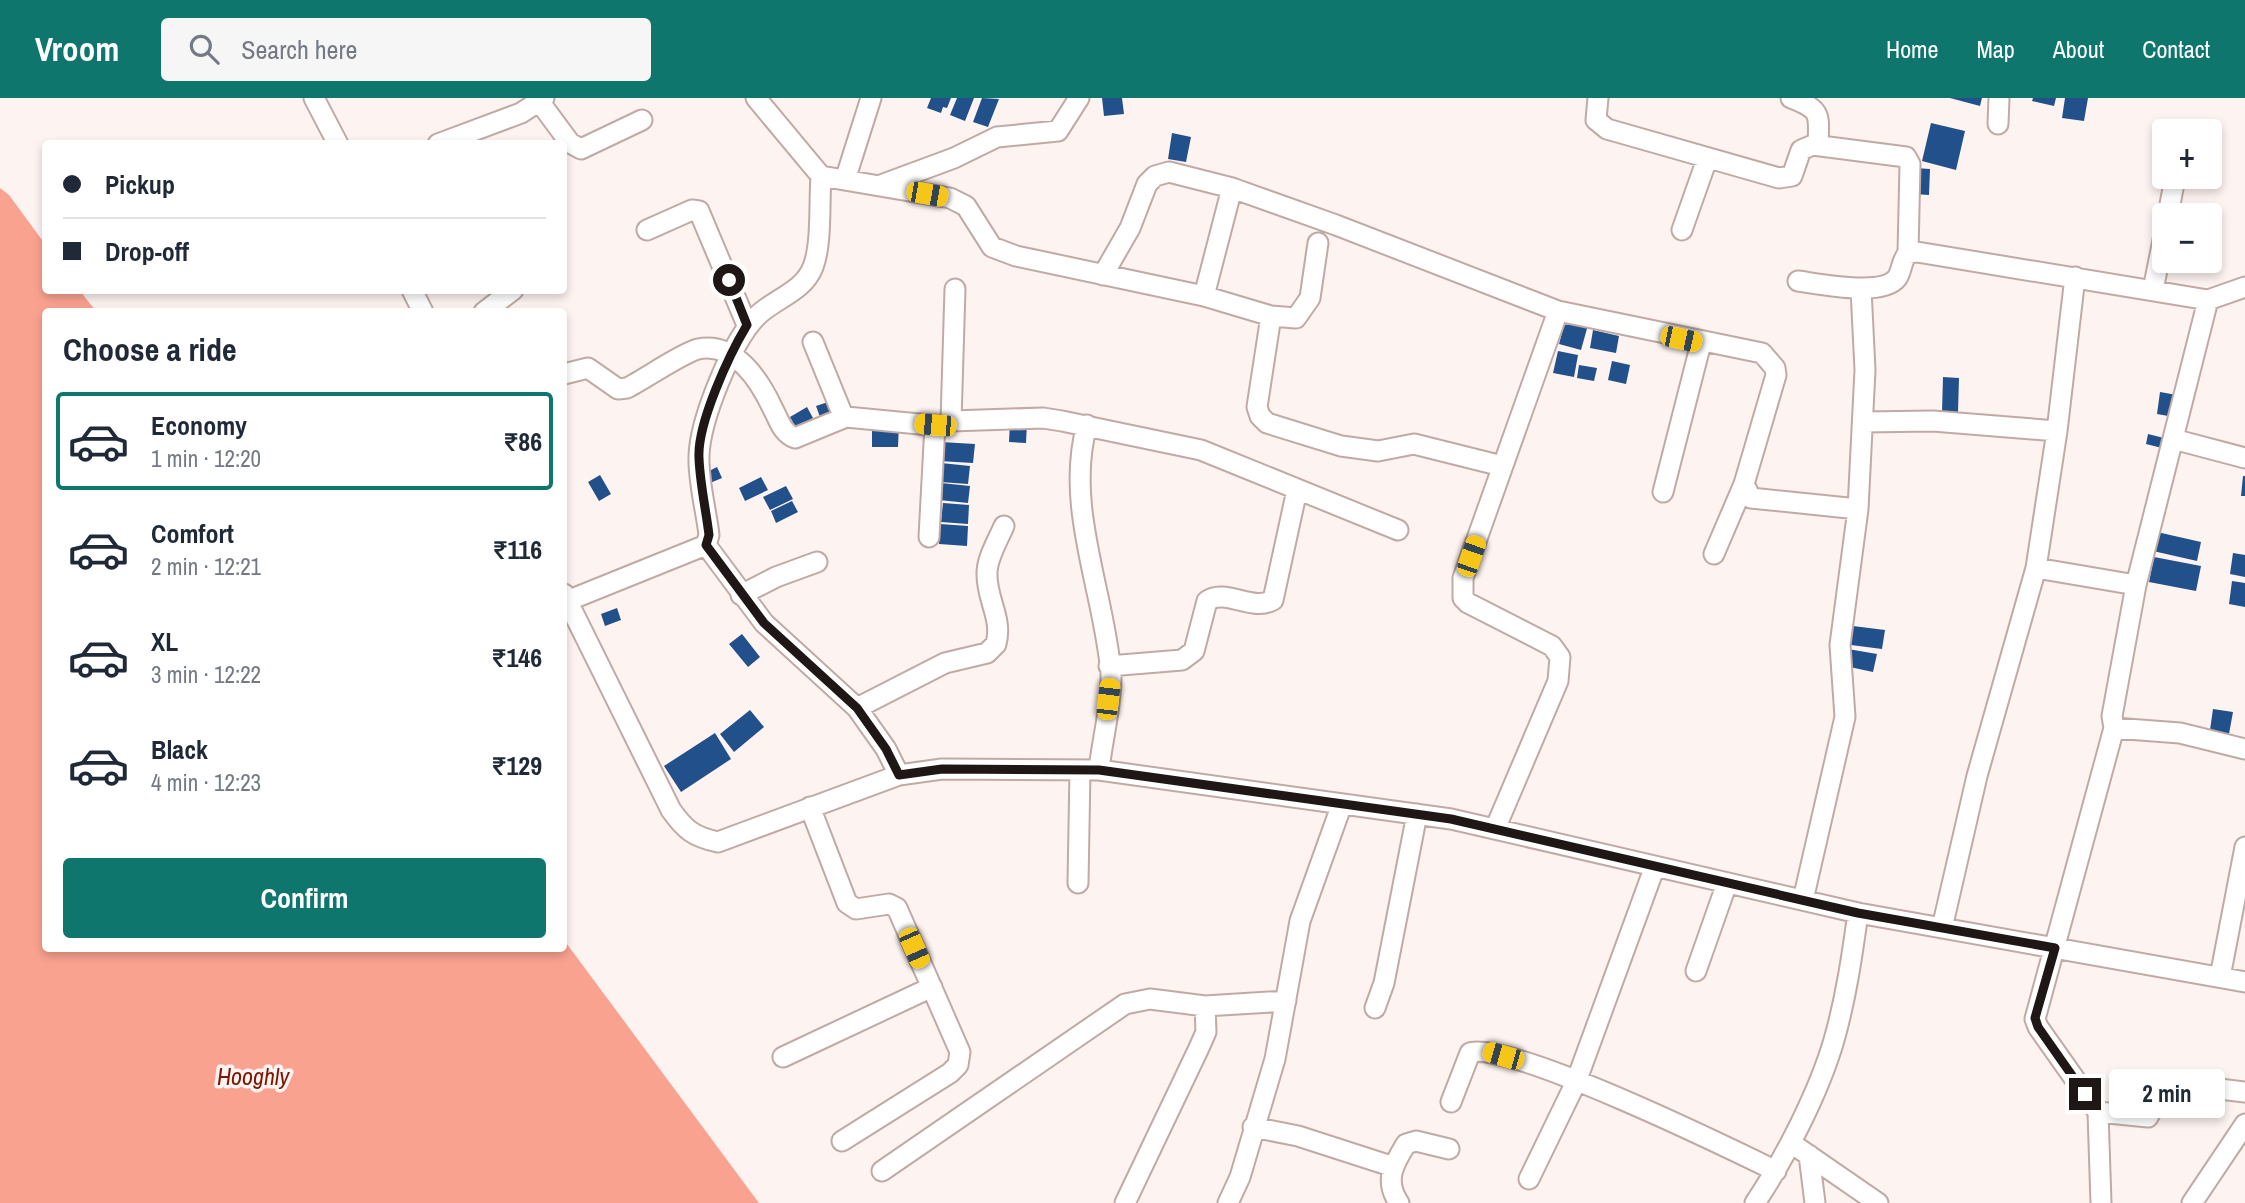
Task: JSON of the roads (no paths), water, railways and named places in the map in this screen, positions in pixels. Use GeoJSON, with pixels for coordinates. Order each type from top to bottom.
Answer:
{"type":"FeatureCollection","features":[{"type":"Feature","properties":{"kind":"street"},"geometry":{"type":"LineString","coordinates":[[314,98],[336,140]]}},
{"type":"Feature","properties":{"kind":"street"},"geometry":{"type":"LineString","coordinates":[[845,180],[871,98]]}},
{"type":"Feature","properties":{"kind":"street"},"geometry":{"type":"LineString","coordinates":[[879,186],[954,158],[997,137],[1058,131],[1079,98]]}},
{"type":"Feature","properties":{"kind":"street"},"geometry":{"type":"LineString","coordinates":[[1598,98],[1597,120],[1607,130],[1707,159],[1788,178],[1795,171],[1801,150],[1818,145],[1906,157],[1909,161],[1908,253],[1894,281],[1861,289],[1798,281]]}},
{"type":"Feature","properties":{"kind":"street"},"geometry":{"type":"LineString","coordinates":[[1791,98],[1815,108],[1819,115],[1818,145]]}},
{"type":"Feature","properties":{"kind":"street"},"geometry":{"type":"LineString","coordinates":[[1998,124],[1999,98]]}},
{"type":"Feature","properties":{"kind":"street"},"geometry":{"type":"LineString","coordinates":[[450,140],[521,113],[542,100],[570,143],[581,149],[642,121]]}},
{"type":"Feature","properties":{"kind":"street"},"geometry":{"type":"LineString","coordinates":[[706,545],[709,535],[699,457],[701,437],[730,354],[747,325],[761,312],[795,290],[814,265],[821,176],[763,101]]}},
{"type":"Feature","properties":{"kind":"street"},"geometry":{"type":"LineString","coordinates":[[1682,230],[1707,159]]}},
{"type":"Feature","properties":{"kind":"street"},"geometry":{"type":"LineString","coordinates":[[1103,275],[1130,228],[1147,184],[1155,176],[1169,172],[1232,188],[1558,311],[1762,354],[1775,368],[1776,375],[1744,484],[1714,554]]}},
{"type":"Feature","properties":{"kind":"street"},"geometry":{"type":"LineString","coordinates":[[821,176],[950,198],[966,205],[992,247],[1016,256],[1204,296],[1271,316],[1296,318],[1305,309],[1310,298],[1318,243]]}},
{"type":"Feature","properties":{"kind":"street"},"geometry":{"type":"LineString","coordinates":[[1204,296],[1232,188]]}},
{"type":"Feature","properties":{"kind":"street"},"geometry":{"type":"LineString","coordinates":[[646,230],[692,210],[699,211],[747,325]]}},
{"type":"Feature","properties":{"kind":"street"},"geometry":{"type":"LineString","coordinates":[[1908,253],[1917,252],[2208,300],[2245,287]]}},
{"type":"Feature","properties":{"kind":"street"},"geometry":{"type":"LineString","coordinates":[[2153,290],[2156,273]]}},
{"type":"Feature","properties":{"kind":"street"},"geometry":{"type":"LineString","coordinates":[[1942,928],[1977,776],[2036,568],[2076,278]]}},
{"type":"Feature","properties":{"kind":"street"},"geometry":{"type":"LineString","coordinates":[[929,537],[955,289]]}},
{"type":"Feature","properties":{"kind":"street"},"geometry":{"type":"LineString","coordinates":[[1803,900],[1845,717],[1840,645],[1858,509],[1865,370],[1861,289]]}},
{"type":"Feature","properties":{"kind":"street"},"geometry":{"type":"LineString","coordinates":[[489,308],[508,294]]}},
{"type":"Feature","properties":{"kind":"street"},"geometry":{"type":"LineString","coordinates":[[2101,1203],[2098,1112],[2038,1027],[2037,1010],[2114,728],[2112,716],[2136,585],[2208,300]]}},
{"type":"Feature","properties":{"kind":"street"},"geometry":{"type":"LineString","coordinates":[[1495,829],[1561,668],[1560,657],[1552,646],[1475,608],[1464,598],[1463,578],[1558,311]]}},
{"type":"Feature","properties":{"kind":"street"},"geometry":{"type":"LineString","coordinates":[[1271,316],[1257,407],[1260,416],[1267,423],[1341,446],[1378,451],[1414,444],[1502,467]]}},
{"type":"Feature","properties":{"kind":"street"},"geometry":{"type":"LineString","coordinates":[[813,342],[844,418]]}},
{"type":"Feature","properties":{"kind":"street"},"geometry":{"type":"LineString","coordinates":[[1663,492],[1701,343]]}},
{"type":"Feature","properties":{"kind":"street"},"geometry":{"type":"LineString","coordinates":[[567,373],[587,368],[618,389],[627,388],[696,350],[730,354],[750,370],[763,388],[782,428],[795,438],[844,418],[943,423],[1043,418],[1201,450],[1398,530]]}},
{"type":"Feature","properties":{"kind":"street"},"geometry":{"type":"LineString","coordinates":[[1863,422],[1933,421],[2057,431]]}},
{"type":"Feature","properties":{"kind":"street"},"geometry":{"type":"LineString","coordinates":[[1078,883],[1089,770],[1111,675],[1084,525],[1082,445],[1087,425]]}},
{"type":"Feature","properties":{"kind":"street"},"geometry":{"type":"LineString","coordinates":[[2173,439],[2245,458]]}},
{"type":"Feature","properties":{"kind":"street"},"geometry":{"type":"LineString","coordinates":[[1744,484],[1751,498],[1858,509]]}},
{"type":"Feature","properties":{"kind":"street"},"geometry":{"type":"LineString","coordinates":[[1109,666],[1182,660],[1190,656],[1194,651],[1207,601],[1214,596],[1259,604],[1273,600],[1297,490]]}},
{"type":"Feature","properties":{"kind":"street"},"geometry":{"type":"LineString","coordinates":[[857,708],[945,663],[987,653],[996,644],[998,619],[987,584],[987,569],[1004,526]]}},
{"type":"Feature","properties":{"kind":"street"},"geometry":{"type":"LineString","coordinates":[[706,545],[764,623],[857,708],[886,749],[899,775]]}},
{"type":"Feature","properties":{"kind":"street"},"geometry":{"type":"LineString","coordinates":[[567,596],[706,545]]}},
{"type":"Feature","properties":{"kind":"street"},"geometry":{"type":"LineString","coordinates":[[741,595],[817,562]]}},
{"type":"Feature","properties":{"kind":"street"},"geometry":{"type":"LineString","coordinates":[[2036,568],[2136,585]]}},
{"type":"Feature","properties":{"kind":"street"},"geometry":{"type":"LineString","coordinates":[[567,601],[671,810],[684,830],[698,838],[718,842],[899,775],[942,769],[1089,770],[1417,814],[1495,829],[1858,913],[2245,982]]}},
{"type":"Feature","properties":{"kind":"street"},"geometry":{"type":"LineString","coordinates":[[2114,728],[2180,733],[2245,749]]}},
{"type":"Feature","properties":{"kind":"street"},"geometry":{"type":"LineString","coordinates":[[1228,1203],[1240,1177],[1275,1059],[1300,921],[1342,804]]}},
{"type":"Feature","properties":{"kind":"street"},"geometry":{"type":"LineString","coordinates":[[810,807],[846,903],[856,909],[888,904],[897,908],[960,1052],[958,1065],[842,1141]]}},
{"type":"Feature","properties":{"kind":"street"},"geometry":{"type":"LineString","coordinates":[[1375,1008],[1384,983],[1417,814]]}},
{"type":"Feature","properties":{"kind":"street"},"geometry":{"type":"LineString","coordinates":[[2220,977],[2245,847]]}},
{"type":"Feature","properties":{"kind":"street"},"geometry":{"type":"LineString","coordinates":[[1529,1179],[1576,1082],[1626,939],[1655,866]]}},
{"type":"Feature","properties":{"kind":"street"},"geometry":{"type":"LineString","coordinates":[[1696,971],[1727,883]]}},
{"type":"Feature","properties":{"kind":"street"},"geometry":{"type":"LineString","coordinates":[[1755,1203],[1791,1143],[1834,1042],[1847,985],[1858,913]]}},
{"type":"Feature","properties":{"kind":"street"},"geometry":{"type":"LineString","coordinates":[[783,1057],[932,987]]}},
{"type":"Feature","properties":{"kind":"street"},"geometry":{"type":"LineString","coordinates":[[882,1171],[1125,1004],[1150,999],[1205,1006],[1286,1001]]}},
{"type":"Feature","properties":{"kind":"street"},"geometry":{"type":"LineString","coordinates":[[1125,1203],[1206,1032],[1205,1006]]}},
{"type":"Feature","properties":{"kind":"street"},"geometry":{"type":"LineString","coordinates":[[1451,1102],[1470,1054],[1477,1051],[1503,1056],[1576,1082],[1693,1131],[1776,1171]]}},
{"type":"Feature","properties":{"kind":"street"},"geometry":{"type":"LineString","coordinates":[[2098,1112],[2148,1117],[2161,1093],[2189,1093],[2195,1086],[2245,1092]]}},
{"type":"Feature","properties":{"kind":"street"},"geometry":{"type":"LineString","coordinates":[[2192,1203],[2245,1124]]}},
{"type":"Feature","properties":{"kind":"street"},"geometry":{"type":"LineString","coordinates":[[1253,1127],[1298,1136],[1394,1167]]}},
{"type":"Feature","properties":{"kind":"street"},"geometry":{"type":"LineString","coordinates":[[1399,1203],[1390,1190],[1394,1167],[1411,1141],[1449,1149]]}},
{"type":"Feature","properties":{"kind":"street"},"geometry":{"type":"LineString","coordinates":[[1791,1143],[1878,1203]]}},
{"type":"Feature","properties":{"kind":"street"},"geometry":{"type":"LineString","coordinates":[[1810,1155],[1815,1203]]}},
{"type":"Feature","properties":{"kind":"water","name":"Hooghly"},"geometry":{"type":"Polygon","coordinates":[[[0,188],[9,195],[42,240],[42,294],[82,294],[94,308],[42,308],[42,952],[567,952],[567,944],[759,1203],[0,1203],[0,188]]]}}]}
